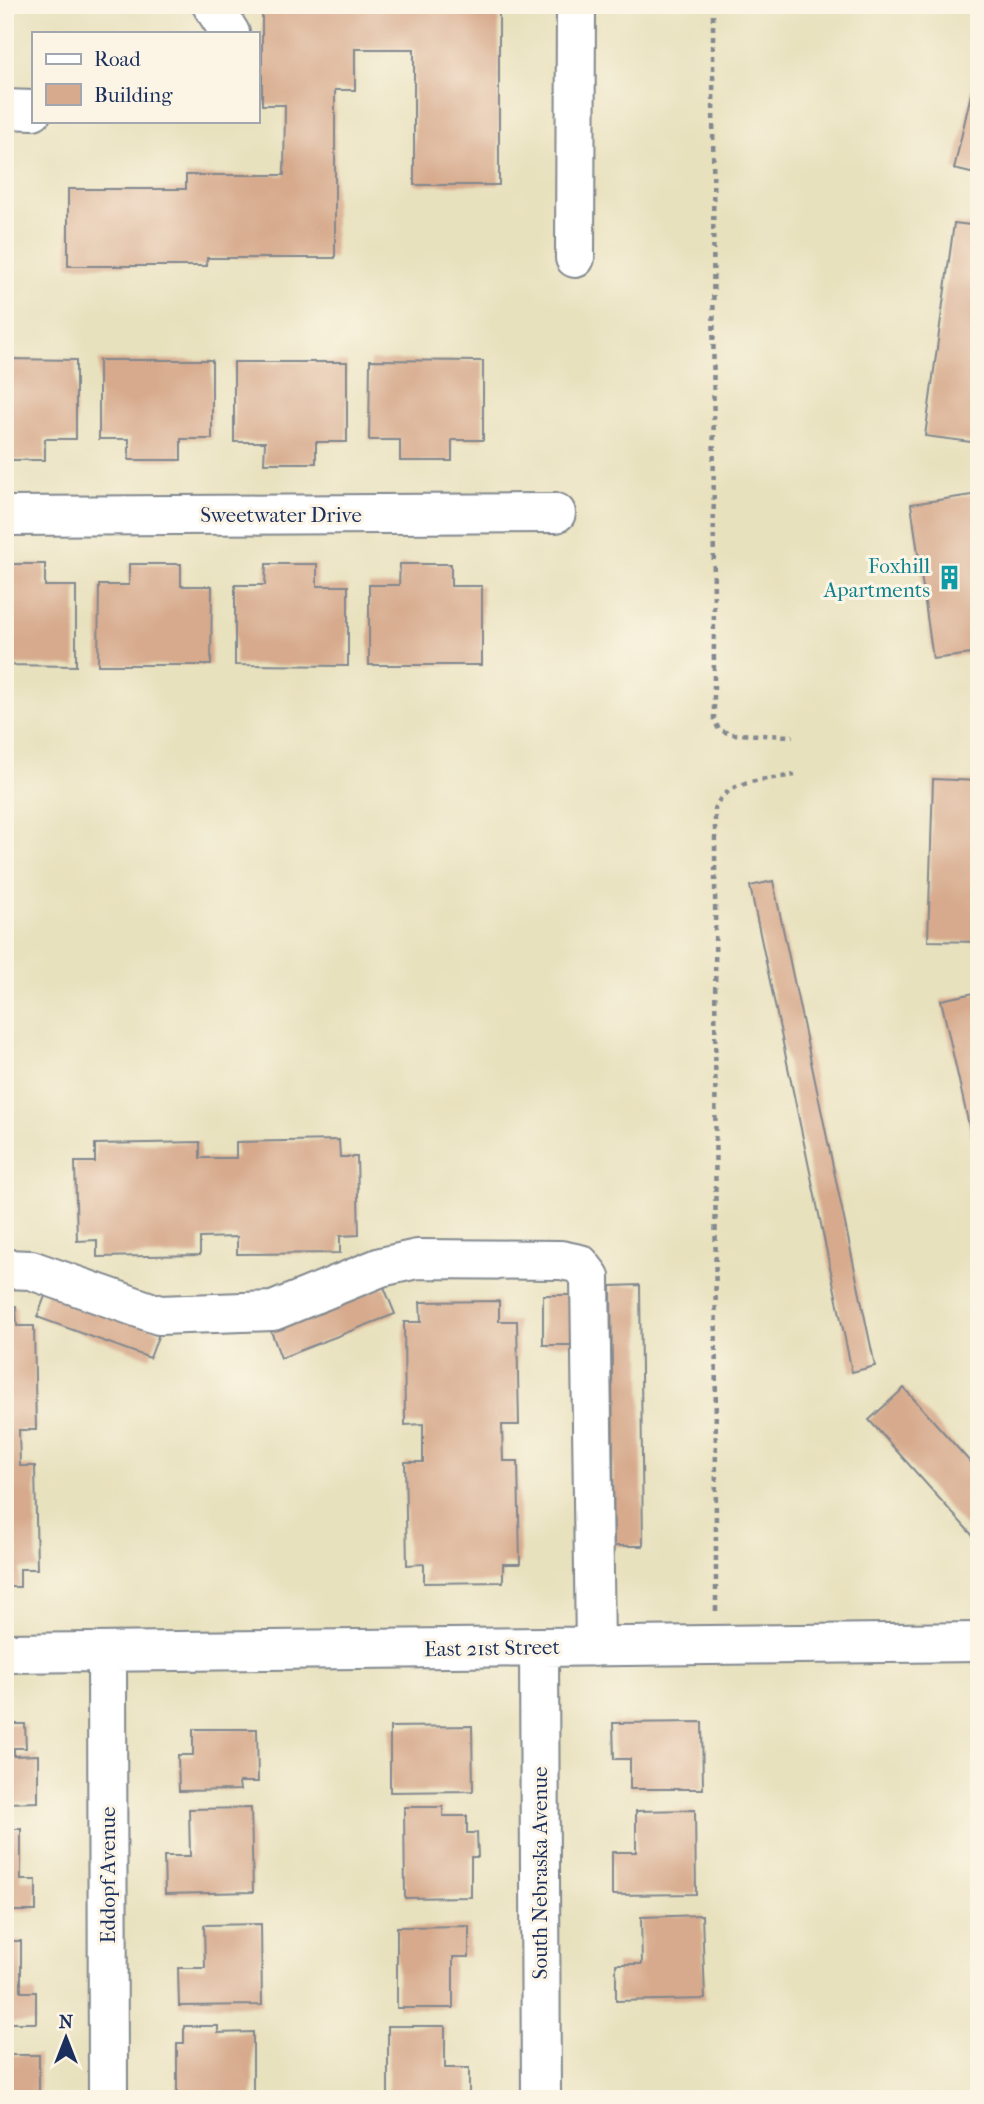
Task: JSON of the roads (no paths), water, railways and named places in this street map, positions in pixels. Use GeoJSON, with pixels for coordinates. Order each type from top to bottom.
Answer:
{"type":"FeatureCollection","features":[{"type":"Feature","properties":{"kind":"street"},"geometry":{"type":"LineString","coordinates":[[212,5],[229,32]]}},
{"type":"Feature","properties":{"kind":"street"},"geometry":{"type":"LineString","coordinates":[[575,258],[576,5]]}},
{"type":"Feature","properties":{"kind":"street"},"geometry":{"type":"LineString","coordinates":[[5,109],[32,110]]}},
{"type":"Feature","properties":{"kind":"street","name":"Sweetwater Drive"},"geometry":{"type":"LineString","coordinates":[[5,516],[556,513]]}},
{"type":"Feature","properties":{"kind":"street"},"geometry":{"type":"LineString","coordinates":[[5,1269],[31,1269],[159,1315],[272,1311],[381,1267],[417,1259],[561,1260],[580,1264],[590,1277],[595,1647]]}},
{"type":"Feature","properties":{"kind":"street","name":"East 21st Street"},"geometry":{"type":"LineString","coordinates":[[5,1653],[979,1642]]}},
{"type":"Feature","properties":{"kind":"street","name":"South Nebraska Avenue"},"geometry":{"type":"LineString","coordinates":[[539,1648],[541,2099]]}},
{"type":"Feature","properties":{"kind":"street","name":"Eddopf Avenue"},"geometry":{"type":"LineString","coordinates":[[107,1652],[108,2099]]}},
{"type":"Feature","properties":{"kind":"place","name":"Foxhill Apartments"},"geometry":{"type":"Point","coordinates":[950,578]}}]}
